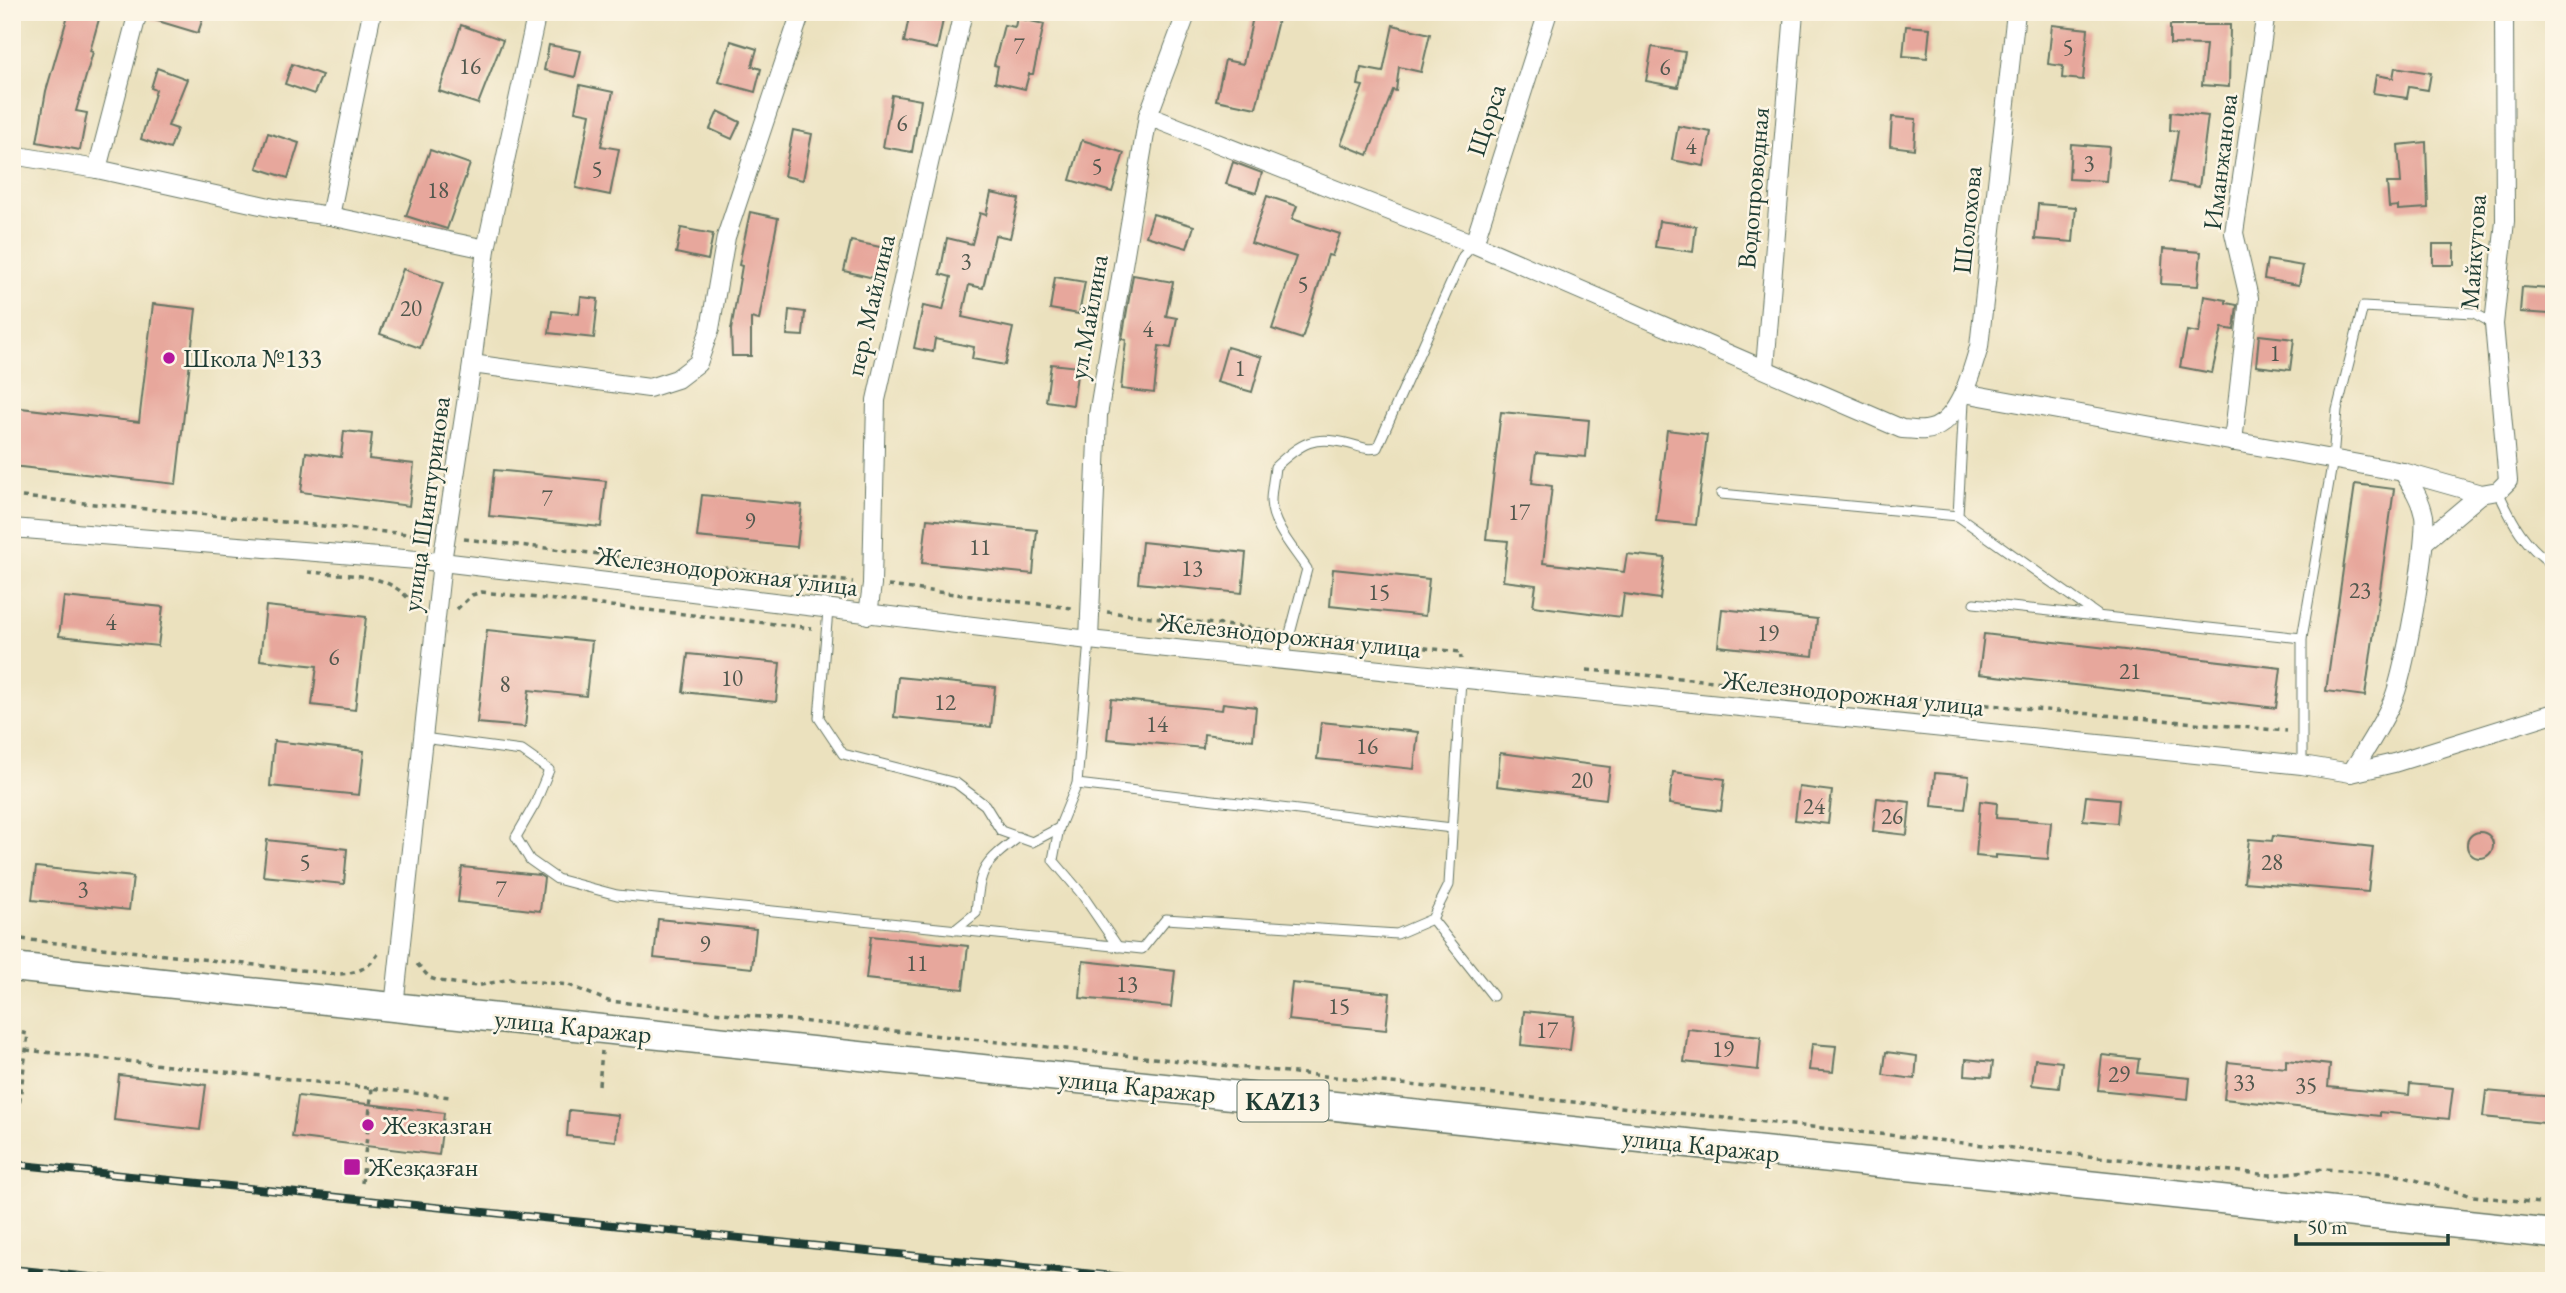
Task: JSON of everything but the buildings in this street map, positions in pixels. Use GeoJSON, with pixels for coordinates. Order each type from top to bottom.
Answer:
{"type":"FeatureCollection","features":[{"type":"Feature","properties":{"kind":"main road","name":"улица Каражар"},"geometry":{"type":"LineString","coordinates":[[12,967],[2554,1234]]}},
{"type":"Feature","properties":{"kind":"street"},"geometry":{"type":"LineString","coordinates":[[97,169],[138,12]]}},
{"type":"Feature","properties":{"kind":"street"},"geometry":{"type":"LineString","coordinates":[[330,216],[372,12]]}},
{"type":"Feature","properties":{"kind":"street","name":"улица Шинтуринова"},"geometry":{"type":"LineString","coordinates":[[394,1007],[442,562],[472,364],[486,249],[537,12]]}},
{"type":"Feature","properties":{"kind":"street"},"geometry":{"type":"LineString","coordinates":[[472,364],[649,388],[677,379],[698,363],[710,329],[726,237],[801,12]]}},
{"type":"Feature","properties":{"kind":"street","name":"пер. Майлина"},"geometry":{"type":"LineString","coordinates":[[868,615],[872,584],[876,400],[962,12]]}},
{"type":"Feature","properties":{"kind":"street","name":"ул.Майлина"},"geometry":{"type":"LineString","coordinates":[[1089,640],[1098,415],[1148,116],[1187,12]]}},
{"type":"Feature","properties":{"kind":"street","name":"Щорса"},"geometry":{"type":"LineString","coordinates":[[1474,244],[1548,12]]}},
{"type":"Feature","properties":{"kind":"street","name":"Водопроводная"},"geometry":{"type":"LineString","coordinates":[[1765,368],[1794,12]]}},
{"type":"Feature","properties":{"kind":"street","name":"Шолохова"},"geometry":{"type":"LineString","coordinates":[[1765,368],[1902,429],[1926,430],[1942,424],[1964,393],[1979,347],[2016,12]]}},
{"type":"Feature","properties":{"kind":"street","name":"Иманжанова"},"geometry":{"type":"LineString","coordinates":[[2233,442],[2249,298],[2234,233],[2266,12]]}},
{"type":"Feature","properties":{"kind":"street","name":"Майкутова"},"geometry":{"type":"LineString","coordinates":[[2489,493],[2508,481],[2494,324],[2505,221],[2504,12]]}},
{"type":"Feature","properties":{"kind":"street"},"geometry":{"type":"LineString","coordinates":[[1148,116],[1474,244],[1765,368]]}},
{"type":"Feature","properties":{"kind":"street"},"geometry":{"type":"LineString","coordinates":[[12,155],[97,169],[274,208],[330,216],[486,249]]}},
{"type":"Feature","properties":{"kind":"street"},"geometry":{"type":"LineString","coordinates":[[1964,393],[2403,472],[2489,493]]}},
{"type":"Feature","properties":{"kind":"street"},"geometry":{"type":"LineString","coordinates":[[2351,773],[2393,700],[2407,645],[2424,542],[2424,518],[2419,499],[2403,472]]}},
{"type":"Feature","properties":{"kind":"street"},"geometry":{"type":"LineString","coordinates":[[2424,542],[2489,493]]}},
{"type":"Feature","properties":{"kind":"street","name":"Железнодорожная улица"},"geometry":{"type":"LineString","coordinates":[[12,528],[442,562],[1089,640],[2302,765],[2351,773],[2394,763],[2554,713]]}},
{"type":"Feature","properties":{"kind":"lane"},"geometry":{"type":"LineString","coordinates":[[1283,660],[1307,569],[1284,536],[1275,516],[1271,501],[1275,467],[1297,447],[1324,439],[1366,450],[1377,448],[1463,256],[1474,244]]}},
{"type":"Feature","properties":{"kind":"lane"},"geometry":{"type":"LineString","coordinates":[[2302,765],[2302,638],[2333,459],[2337,410],[2363,307],[2474,313],[2494,324]]}},
{"type":"Feature","properties":{"kind":"lane"},"geometry":{"type":"LineString","coordinates":[[1958,516],[1964,393]]}},
{"type":"Feature","properties":{"kind":"lane"},"geometry":{"type":"LineString","coordinates":[[2489,493],[2538,555],[2554,565]]}},
{"type":"Feature","properties":{"kind":"lane"},"geometry":{"type":"LineString","coordinates":[[1721,494],[1958,516],[2102,618]]}},
{"type":"Feature","properties":{"kind":"lane"},"geometry":{"type":"LineString","coordinates":[[1974,603],[2302,638]]}},
{"type":"Feature","properties":{"kind":"lane"},"geometry":{"type":"LineString","coordinates":[[828,610],[819,718],[843,754],[956,783],[985,804],[1001,831],[1032,842],[1059,828]]}},
{"type":"Feature","properties":{"kind":"lane"},"geometry":{"type":"LineString","coordinates":[[1089,640],[1077,784],[1059,828],[1053,860],[1081,893],[1118,947]]}},
{"type":"Feature","properties":{"kind":"lane"},"geometry":{"type":"LineString","coordinates":[[423,738],[522,751],[549,770],[535,804],[516,836],[530,860],[557,878],[617,895],[1142,949],[1166,919],[1397,934],[1432,919],[1449,885],[1461,679]]}},
{"type":"Feature","properties":{"kind":"lane"},"geometry":{"type":"LineString","coordinates":[[1077,784],[1452,828]]}},
{"type":"Feature","properties":{"kind":"lane"},"geometry":{"type":"LineString","coordinates":[[955,930],[976,913],[979,880],[991,858],[1019,837]]}},
{"type":"Feature","properties":{"kind":"lane"},"geometry":{"type":"LineString","coordinates":[[1432,919],[1493,996]]}},
{"type":"Feature","properties":{"kind":"path"},"geometry":{"type":"LineString","coordinates":[[12,496],[446,537],[872,584],[1460,652],[1459,659],[1473,660]]}},
{"type":"Feature","properties":{"kind":"path"},"geometry":{"type":"LineString","coordinates":[[298,571],[380,579],[390,583],[408,598],[416,608],[419,618]]}},
{"type":"Feature","properties":{"kind":"path"},"geometry":{"type":"LineString","coordinates":[[450,615],[472,595],[482,592],[814,629]]}},
{"type":"Feature","properties":{"kind":"path"},"geometry":{"type":"LineString","coordinates":[[1583,670],[2302,733]]}},
{"type":"Feature","properties":{"kind":"path"},"geometry":{"type":"LineString","coordinates":[[12,938],[336,974],[353,974],[363,970],[380,953],[383,942]]}},
{"type":"Feature","properties":{"kind":"path"},"geometry":{"type":"LineString","coordinates":[[414,959],[430,978],[475,986],[510,979],[569,985],[608,1001],[2270,1175],[2324,1169],[2390,1173],[2473,1196],[2539,1203]]}},
{"type":"Feature","properties":{"kind":"path"},"geometry":{"type":"LineString","coordinates":[[12,1031],[28,1034],[14,1147]]}},
{"type":"Feature","properties":{"kind":"path"},"geometry":{"type":"LineString","coordinates":[[26,1050],[451,1097]]}},
{"type":"Feature","properties":{"kind":"path"},"geometry":{"type":"LineString","coordinates":[[362,1183],[372,1087]]}},
{"type":"Feature","properties":{"kind":"railway"},"geometry":{"type":"LineString","coordinates":[[12,1164],[1163,1281]]}},
{"type":"Feature","properties":{"kind":"railway"},"geometry":{"type":"LineString","coordinates":[[12,1269],[129,1281]]}},
{"type":"Feature","properties":{"kind":"place","name":"Школа №133"},"geometry":{"type":"Point","coordinates":[169,358]}},
{"type":"Feature","properties":{"kind":"place","name":"Жезказган"},"geometry":{"type":"Point","coordinates":[368,1125]}},
{"type":"Feature","properties":{"kind":"place","name":"Жезқазған"},"geometry":{"type":"Point","coordinates":[352,1167]}}]}
